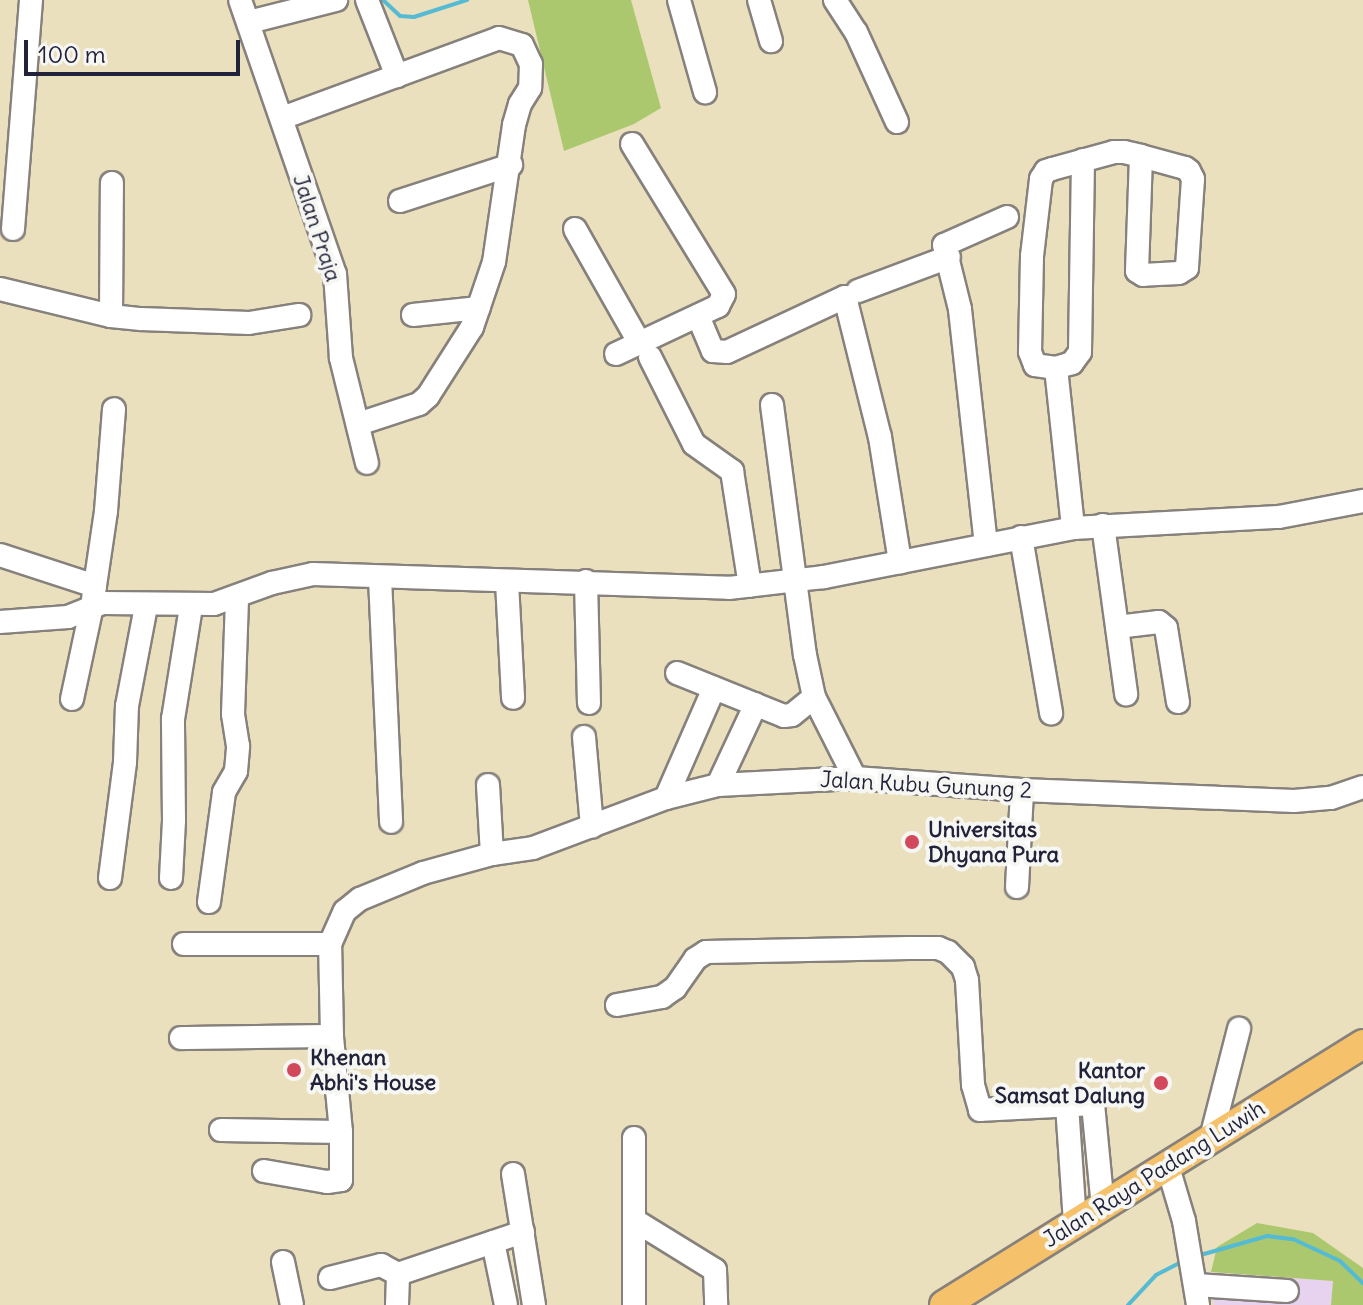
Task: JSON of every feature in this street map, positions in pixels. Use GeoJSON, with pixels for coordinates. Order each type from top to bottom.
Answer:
{"type":"FeatureCollection","features":[{"type":"Feature","properties":{"kind":"main road","name":"Jalan Raya Padang Luwih"},"geometry":{"type":"LineString","coordinates":[[944,1305],[1363,1044]]}},
{"type":"Feature","properties":{"kind":"street"},"geometry":{"type":"LineString","coordinates":[[13,229],[31,0]]}},
{"type":"Feature","properties":{"kind":"street","name":"Jalan Praja"},"geometry":{"type":"LineString","coordinates":[[240,0],[335,274],[341,358],[367,463]]}},
{"type":"Feature","properties":{"kind":"street"},"geometry":{"type":"LineString","coordinates":[[249,22],[336,0]]}},
{"type":"Feature","properties":{"kind":"street"},"geometry":{"type":"LineString","coordinates":[[367,0],[397,76]]}},
{"type":"Feature","properties":{"kind":"street"},"geometry":{"type":"LineString","coordinates":[[679,0],[705,92]]}},
{"type":"Feature","properties":{"kind":"street"},"geometry":{"type":"LineString","coordinates":[[759,0],[771,41]]}},
{"type":"Feature","properties":{"kind":"street"},"geometry":{"type":"LineString","coordinates":[[835,0],[856,32],[897,122]]}},
{"type":"Feature","properties":{"kind":"street"},"geometry":{"type":"LineString","coordinates":[[282,118],[499,38],[522,45],[531,64],[533,78],[517,113],[494,262],[472,327],[428,396],[419,404],[358,424]]}},
{"type":"Feature","properties":{"kind":"street"},"geometry":{"type":"LineString","coordinates":[[616,354],[645,350],[718,306],[724,294],[632,144]]}},
{"type":"Feature","properties":{"kind":"street"},"geometry":{"type":"LineString","coordinates":[[1083,160],[1080,352],[1072,363],[1056,368],[1035,365],[1030,352],[1032,256],[1039,191],[1046,171],[1083,160],[1114,152],[1141,156],[1185,168],[1192,174],[1185,271],[1143,275],[1137,271],[1141,156]]}},
{"type":"Feature","properties":{"kind":"street"},"geometry":{"type":"LineString","coordinates":[[400,201],[511,165]]}},
{"type":"Feature","properties":{"kind":"street"},"geometry":{"type":"LineString","coordinates":[[111,316],[112,183]]}},
{"type":"Feature","properties":{"kind":"street"},"geometry":{"type":"LineString","coordinates":[[986,545],[960,309],[944,245],[947,241],[1007,217]]}},
{"type":"Feature","properties":{"kind":"street"},"geometry":{"type":"LineString","coordinates":[[575,229],[645,350],[694,444],[732,471],[750,586]]}},
{"type":"Feature","properties":{"kind":"street"},"geometry":{"type":"LineString","coordinates":[[858,291],[949,257]]}},
{"type":"Feature","properties":{"kind":"street"},"geometry":{"type":"LineString","coordinates":[[0,289],[111,316],[249,323],[299,315]]}},
{"type":"Feature","properties":{"kind":"street"},"geometry":{"type":"LineString","coordinates":[[698,316],[713,351],[727,352],[845,297],[877,422],[900,562]]}},
{"type":"Feature","properties":{"kind":"street"},"geometry":{"type":"LineString","coordinates":[[413,315],[479,308]]}},
{"type":"Feature","properties":{"kind":"street"},"geometry":{"type":"LineString","coordinates":[[1056,368],[1073,528]]}},
{"type":"Feature","properties":{"kind":"street"},"geometry":{"type":"LineString","coordinates":[[772,405],[805,655],[814,697],[855,778]]}},
{"type":"Feature","properties":{"kind":"street"},"geometry":{"type":"LineString","coordinates":[[72,699],[94,596],[106,511],[114,409]]}},
{"type":"Feature","properties":{"kind":"street"},"geometry":{"type":"LineString","coordinates":[[0,555],[94,596],[102,603],[146,606],[191,606],[237,599],[272,583],[313,574],[507,582],[586,581],[692,588],[750,586],[900,562],[1073,528],[1279,517],[1363,501]]}},
{"type":"Feature","properties":{"kind":"street"},"geometry":{"type":"LineString","coordinates":[[1103,525],[1126,694]]}},
{"type":"Feature","properties":{"kind":"street"},"geometry":{"type":"LineString","coordinates":[[1021,537],[1051,713]]}},
{"type":"Feature","properties":{"kind":"street"},"geometry":{"type":"LineString","coordinates":[[380,578],[391,822]]}},
{"type":"Feature","properties":{"kind":"street"},"geometry":{"type":"LineString","coordinates":[[586,581],[589,703]]}},
{"type":"Feature","properties":{"kind":"street"},"geometry":{"type":"LineString","coordinates":[[507,582],[513,698]]}},
{"type":"Feature","properties":{"kind":"street"},"geometry":{"type":"LineString","coordinates":[[0,622],[68,617],[94,596]]}},
{"type":"Feature","properties":{"kind":"street"},"geometry":{"type":"LineString","coordinates":[[209,902],[224,792],[236,771],[238,746],[233,714],[237,599]]}},
{"type":"Feature","properties":{"kind":"street"},"geometry":{"type":"LineString","coordinates":[[110,878],[125,762],[127,706],[146,606]]}},
{"type":"Feature","properties":{"kind":"street"},"geometry":{"type":"LineString","coordinates":[[171,878],[173,719],[191,606]]}},
{"type":"Feature","properties":{"kind":"street"},"geometry":{"type":"LineString","coordinates":[[1117,627],[1159,622],[1166,628],[1178,702]]}},
{"type":"Feature","properties":{"kind":"street"},"geometry":{"type":"LineString","coordinates":[[677,673],[788,716],[814,697]]}},
{"type":"Feature","properties":{"kind":"street"},"geometry":{"type":"LineString","coordinates":[[666,798],[714,688]]}},
{"type":"Feature","properties":{"kind":"street"},"geometry":{"type":"LineString","coordinates":[[718,785],[756,704]]}},
{"type":"Feature","properties":{"kind":"street"},"geometry":{"type":"LineString","coordinates":[[584,737],[592,827]]}},
{"type":"Feature","properties":{"kind":"street","name":"Jalan Kubu Gunung 2"},"geometry":{"type":"LineString","coordinates":[[264,1171],[336,1182],[343,1173],[332,1036],[330,944],[345,911],[360,899],[423,873],[492,854],[533,848],[666,798],[718,785],[855,778],[1022,790],[1294,801],[1331,798],[1363,787]]}},
{"type":"Feature","properties":{"kind":"street"},"geometry":{"type":"LineString","coordinates":[[488,785],[492,854]]}},
{"type":"Feature","properties":{"kind":"street"},"geometry":{"type":"LineString","coordinates":[[1017,887],[1022,790]]}},
{"type":"Feature","properties":{"kind":"street"},"geometry":{"type":"LineString","coordinates":[[184,944],[330,944]]}},
{"type":"Feature","properties":{"kind":"street"},"geometry":{"type":"LineString","coordinates":[[617,1005],[662,997],[675,988],[695,959],[706,952],[776,948],[938,948],[957,958],[967,980],[973,1085],[980,1110],[1093,1104],[1103,1207]]}},
{"type":"Feature","properties":{"kind":"street"},"geometry":{"type":"LineString","coordinates":[[1211,1138],[1239,1029]]}},
{"type":"Feature","properties":{"kind":"street"},"geometry":{"type":"LineString","coordinates":[[181,1038],[332,1036]]}},
{"type":"Feature","properties":{"kind":"street"},"geometry":{"type":"LineString","coordinates":[[1067,1105],[1075,1223]]}},
{"type":"Feature","properties":{"kind":"street"},"geometry":{"type":"LineString","coordinates":[[221,1130],[341,1132]]}},
{"type":"Feature","properties":{"kind":"street"},"geometry":{"type":"LineString","coordinates":[[634,1138],[634,1305]]}},
{"type":"Feature","properties":{"kind":"street"},"geometry":{"type":"LineString","coordinates":[[1168,1167],[1184,1221],[1195,1285],[1287,1291]]}},
{"type":"Feature","properties":{"kind":"street"},"geometry":{"type":"LineString","coordinates":[[513,1174],[534,1305]]}},
{"type":"Feature","properties":{"kind":"street"},"geometry":{"type":"LineString","coordinates":[[634,1220],[715,1270],[716,1305]]}},
{"type":"Feature","properties":{"kind":"street"},"geometry":{"type":"LineString","coordinates":[[330,1278],[381,1265],[398,1274],[523,1232]]}},
{"type":"Feature","properties":{"kind":"street"},"geometry":{"type":"LineString","coordinates":[[493,1242],[506,1305]]}},
{"type":"Feature","properties":{"kind":"street"},"geometry":{"type":"LineString","coordinates":[[283,1262],[292,1305]]}},
{"type":"Feature","properties":{"kind":"street"},"geometry":{"type":"LineString","coordinates":[[397,1305],[398,1274]]}},
{"type":"Feature","properties":{"kind":"shaded area"},"geometry":{"type":"Polygon","coordinates":[[[1211,1272],[1333,1281],[1331,1305],[1214,1305],[1211,1272]]]}},
{"type":"Feature","properties":{"kind":"green space"},"geometry":{"type":"Polygon","coordinates":[[[528,0],[631,0],[661,108],[634,124],[564,151],[528,0]]]}},
{"type":"Feature","properties":{"kind":"green space"},"geometry":{"type":"Polygon","coordinates":[[[1257,1223],[1313,1233],[1363,1268],[1363,1305],[1331,1305],[1333,1281],[1211,1272],[1217,1247],[1257,1223]]]}},
{"type":"Feature","properties":{"kind":"waterway"},"geometry":{"type":"LineString","coordinates":[[383,0],[400,16],[414,17],[467,0]]}},
{"type":"Feature","properties":{"kind":"waterway"},"geometry":{"type":"LineString","coordinates":[[1197,1256],[1267,1236],[1293,1239],[1340,1261],[1363,1283]]}},
{"type":"Feature","properties":{"kind":"waterway"},"geometry":{"type":"LineString","coordinates":[[1128,1305],[1156,1275],[1182,1262]]}},
{"type":"Feature","properties":{"kind":"place","name":"Universitas Dhyana Pura"},"geometry":{"type":"Point","coordinates":[912,842]}},
{"type":"Feature","properties":{"kind":"place","name":"Khenan Abhi's House"},"geometry":{"type":"Point","coordinates":[294,1070]}},
{"type":"Feature","properties":{"kind":"place","name":"Kantor Samsat Dalung"},"geometry":{"type":"Point","coordinates":[1161,1083]}}]}
